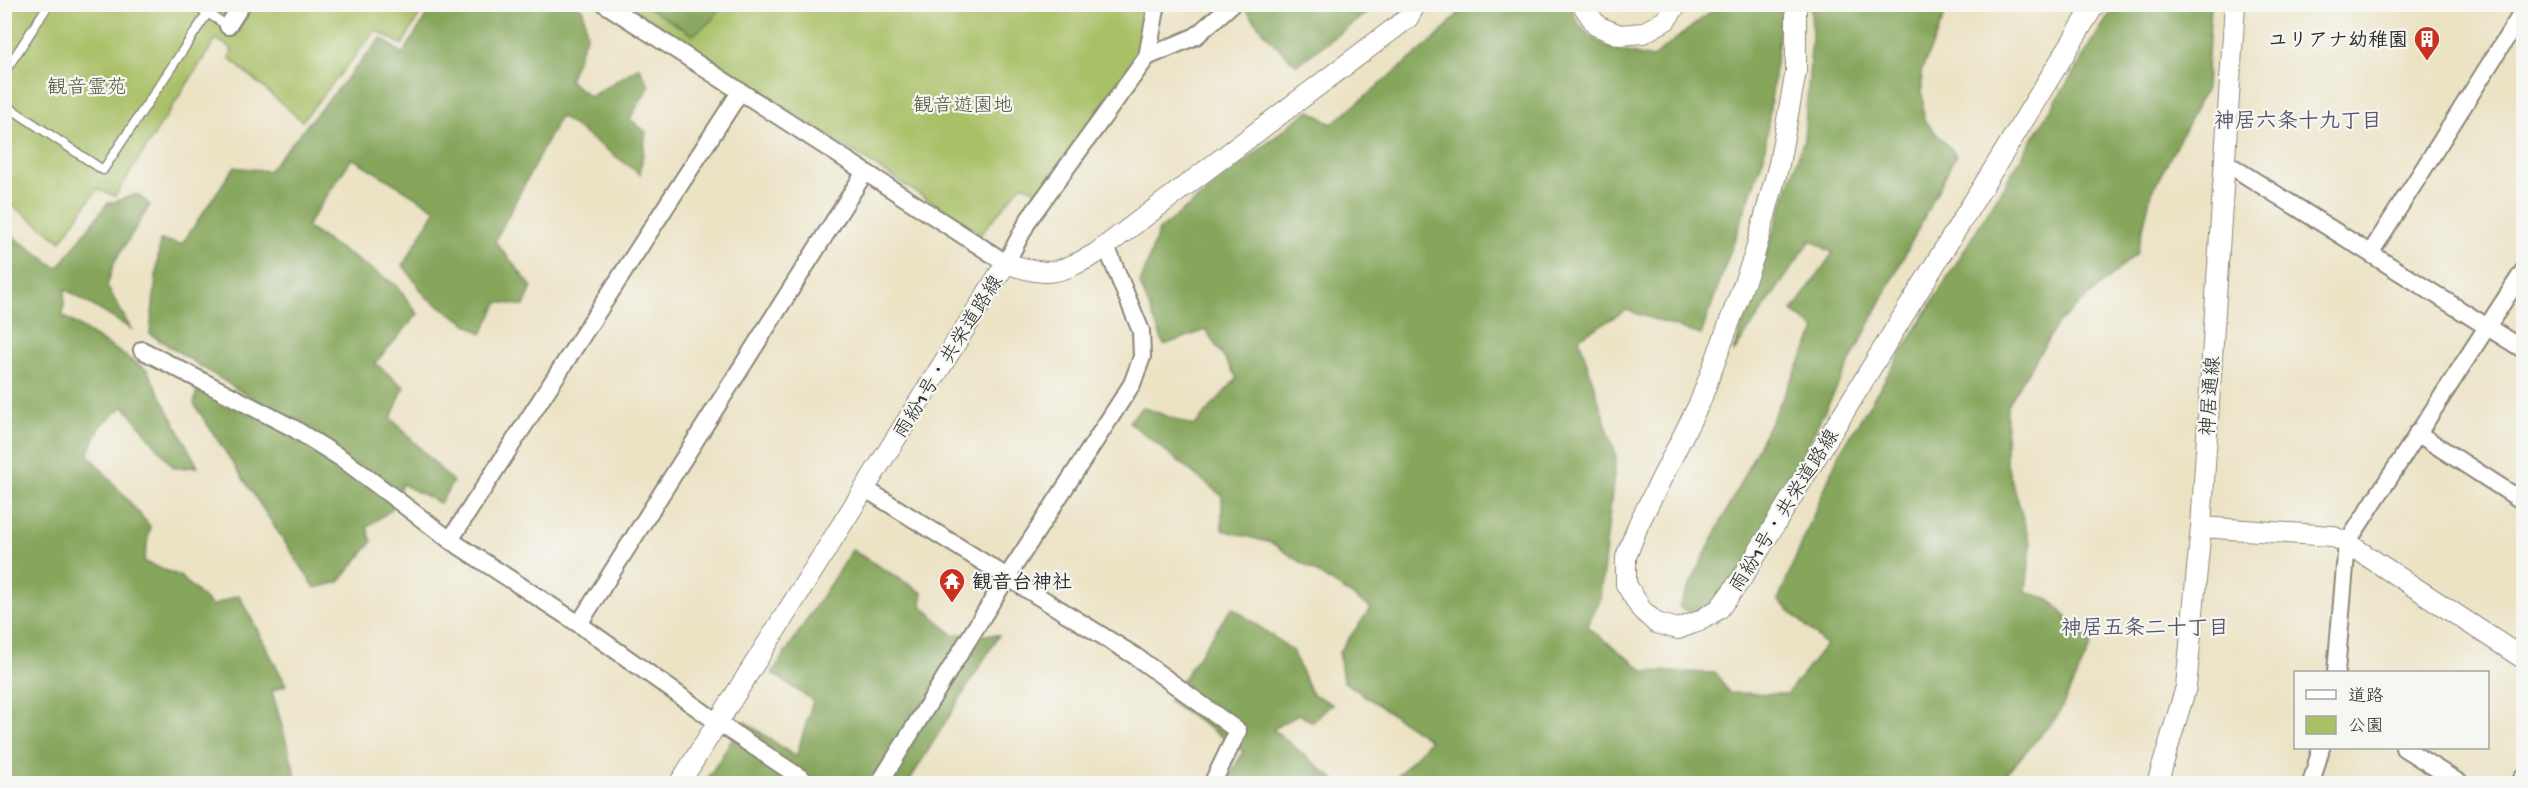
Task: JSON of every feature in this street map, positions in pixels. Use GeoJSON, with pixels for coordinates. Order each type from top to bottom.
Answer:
{"type":"FeatureCollection","features":[{"type":"Feature","properties":{"kind":"street"},"geometry":{"type":"LineString","coordinates":[[228,26],[242,4]]}},
{"type":"Feature","properties":{"kind":"street"},"geometry":{"type":"LineString","coordinates":[[605,4],[1006,263],[1029,219],[1147,57],[1157,4]]}},
{"type":"Feature","properties":{"kind":"street"},"geometry":{"type":"LineString","coordinates":[[1147,57],[1196,36],[1232,4]]}},
{"type":"Feature","properties":{"kind":"street","name":"雨紛1号・共栄道路線"},"geometry":{"type":"LineString","coordinates":[[679,783],[1006,263],[1035,273],[1064,271],[1106,246],[1408,18],[1416,4]]}},
{"type":"Feature","properties":{"kind":"street"},"geometry":{"type":"LineString","coordinates":[[1582,4],[1597,26],[1620,35],[1643,33],[1666,20],[1677,4]]}},
{"type":"Feature","properties":{"kind":"street","name":"雨紛1号・共栄道路線"},"geometry":{"type":"LineString","coordinates":[[1796,4],[1796,71],[1779,164],[1754,256],[1700,402],[1639,523],[1626,557],[1626,584],[1641,609],[1656,623],[1678,629],[1699,621],[1719,609],[1742,578],[2095,4]]}},
{"type":"Feature","properties":{"kind":"street","name":"神居通線"},"geometry":{"type":"LineString","coordinates":[[2157,783],[2186,687],[2201,527],[2235,4]]}},
{"type":"Feature","properties":{"kind":"street"},"geometry":{"type":"LineString","coordinates":[[2371,252],[2518,10]]}},
{"type":"Feature","properties":{"kind":"street"},"geometry":{"type":"LineString","coordinates":[[450,540],[740,92]]}},
{"type":"Feature","properties":{"kind":"street"},"geometry":{"type":"LineString","coordinates":[[2223,161],[2371,252],[2523,350]]}},
{"type":"Feature","properties":{"kind":"street"},"geometry":{"type":"LineString","coordinates":[[579,624],[865,172]]}},
{"type":"Feature","properties":{"kind":"street"},"geometry":{"type":"LineString","coordinates":[[879,783],[1007,577],[1132,384],[1142,357],[1141,332],[1106,246]]}},
{"type":"Feature","properties":{"kind":"street"},"geometry":{"type":"LineString","coordinates":[[2336,671],[2347,543],[2523,270]]}},
{"type":"Feature","properties":{"kind":"street"},"geometry":{"type":"LineString","coordinates":[[141,350],[293,428],[344,460],[450,540],[579,624],[717,722],[810,783]]}},
{"type":"Feature","properties":{"kind":"street"},"geometry":{"type":"LineString","coordinates":[[2417,433],[2523,502]]}},
{"type":"Feature","properties":{"kind":"street"},"geometry":{"type":"LineString","coordinates":[[864,488],[1135,656],[1238,731],[1212,783]]}},
{"type":"Feature","properties":{"kind":"street"},"geometry":{"type":"LineString","coordinates":[[2201,527],[2332,536],[2347,543],[2523,659]]}},
{"type":"Feature","properties":{"kind":"street"},"geometry":{"type":"LineString","coordinates":[[2311,783],[2320,749]]}},
{"type":"Feature","properties":{"kind":"street"},"geometry":{"type":"LineString","coordinates":[[2407,749],[2461,783]]}},
{"type":"Feature","properties":{"kind":"street"},"geometry":{"type":"LineString","coordinates":[[2519,783],[2523,776]]}},
{"type":"Feature","properties":{"kind":"lane"},"geometry":{"type":"LineString","coordinates":[[4,73],[49,4]]}},
{"type":"Feature","properties":{"kind":"lane"},"geometry":{"type":"LineString","coordinates":[[193,4],[228,26]]}},
{"type":"Feature","properties":{"kind":"lane"},"geometry":{"type":"LineString","coordinates":[[4,104],[103,170],[207,14]]}},
{"type":"Feature","properties":{"kind":"green space"},"geometry":{"type":"Polygon","coordinates":[[[1254,4],[1377,5],[1297,65],[1271,41],[1247,11],[1254,4]]]}},
{"type":"Feature","properties":{"kind":"green space","name":"観音霊苑"},"geometry":{"type":"Polygon","coordinates":[[[5,5],[425,5],[402,45],[376,30],[302,121],[230,59],[232,49],[216,39],[115,196],[97,189],[61,241],[5,200],[5,5]]]}},
{"type":"Feature","properties":{"kind":"green space"},"geometry":{"type":"Polygon","coordinates":[[[433,5],[575,5],[583,9],[587,35],[569,80],[590,97],[639,67],[649,86],[630,119],[646,132],[640,174],[560,116],[495,241],[532,287],[524,306],[498,302],[482,334],[426,297],[403,265],[436,209],[352,158],[306,227],[396,285],[418,314],[375,363],[404,387],[391,418],[453,482],[440,503],[402,484],[391,510],[367,527],[372,542],[339,582],[315,588],[194,404],[197,389],[285,429],[251,398],[150,334],[160,240],[182,244],[234,167],[268,171],[381,38],[403,54],[433,5]]]}},
{"type":"Feature","properties":{"kind":"green space","name":"観音遊園地"},"geometry":{"type":"Polygon","coordinates":[[[626,5],[1150,5],[1138,55],[1039,193],[1022,184],[981,234],[626,5]]]}},
{"type":"Feature","properties":{"kind":"green space"},"geometry":{"type":"Polygon","coordinates":[[[644,5],[720,5],[713,19],[693,35],[644,5]]]}},
{"type":"Feature","properties":{"kind":"green space"},"geometry":{"type":"Polygon","coordinates":[[[1466,5],[1570,5],[1576,19],[1592,37],[1613,48],[1652,58],[1719,5],[1781,5],[1782,13],[1764,156],[1701,335],[1626,310],[1579,338],[1616,456],[1600,600],[1587,627],[1645,671],[1716,673],[1729,693],[1787,694],[1826,645],[1778,600],[1839,454],[2115,5],[2211,5],[2206,88],[2151,194],[2137,253],[2058,323],[2007,406],[2006,461],[2031,545],[2026,591],[2051,601],[2092,644],[2058,715],[2008,772],[2002,783],[1391,783],[1430,740],[1343,681],[1339,652],[1371,608],[1272,543],[1222,530],[1222,496],[1129,422],[1142,407],[1194,426],[1237,378],[1206,330],[1164,345],[1140,284],[1159,230],[1309,110],[1332,124],[1437,37],[1466,5]]]}},
{"type":"Feature","properties":{"kind":"green space"},"geometry":{"type":"Polygon","coordinates":[[[1811,5],[1949,5],[1921,72],[1924,120],[1956,155],[1716,623],[1679,607],[1816,330],[1792,311],[1833,253],[1811,240],[1733,353],[1804,139],[1812,36],[1811,5]]]}},
{"type":"Feature","properties":{"kind":"green space"},"geometry":{"type":"Polygon","coordinates":[[[137,194],[150,205],[114,263],[107,286],[131,329],[65,289],[63,316],[147,370],[198,467],[174,468],[124,406],[101,425],[88,454],[150,526],[144,562],[180,576],[212,606],[239,595],[286,685],[272,691],[297,780],[294,783],[5,783],[5,231],[58,268],[107,204],[137,194]]]}},
{"type":"Feature","properties":{"kind":"green space"},"geometry":{"type":"Polygon","coordinates":[[[852,550],[923,593],[921,605],[952,634],[999,635],[908,783],[704,784],[744,721],[796,757],[813,701],[772,673],[852,550]]]}},
{"type":"Feature","properties":{"kind":"green space"},"geometry":{"type":"Polygon","coordinates":[[[1232,607],[1292,650],[1311,693],[1332,704],[1313,722],[1298,714],[1273,729],[1338,783],[1225,783],[1244,751],[1168,701],[1232,607]]]}},
{"type":"Feature","properties":{"kind":"place","name":"ユリアナ幼稚園"},"geometry":{"type":"Point","coordinates":[2427,62]}},
{"type":"Feature","properties":{"kind":"place","name":"観音台神社"},"geometry":{"type":"Point","coordinates":[952,604]}},
{"type":"Feature","properties":{"kind":"district","name":"神居六条十九丁目"},"geometry":{"type":"Point","coordinates":[2298,120]}},
{"type":"Feature","properties":{"kind":"district","name":"神居五条二十丁目"},"geometry":{"type":"Point","coordinates":[2145,627]}}]}
